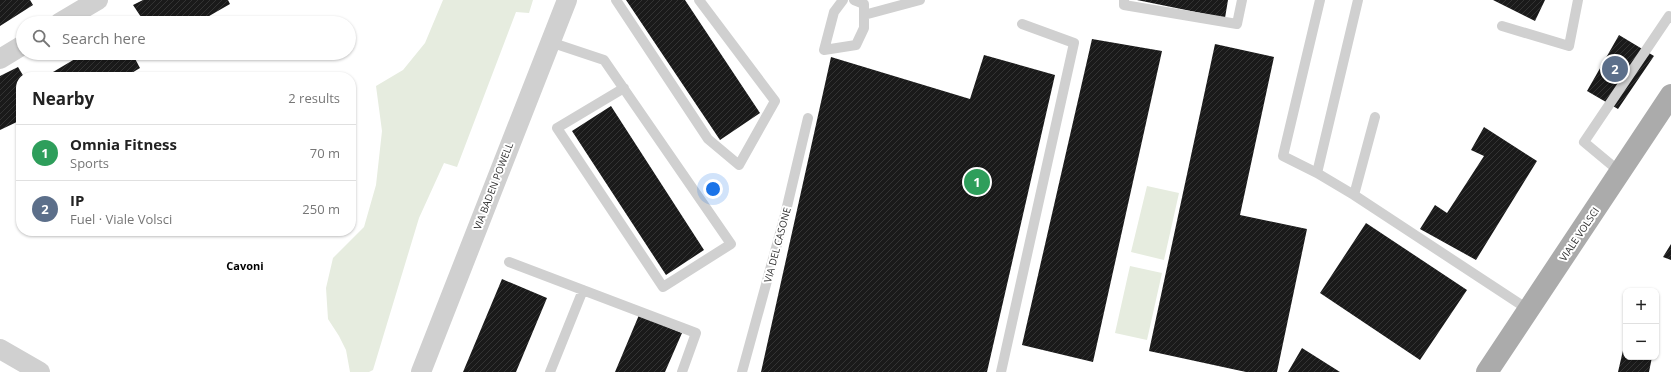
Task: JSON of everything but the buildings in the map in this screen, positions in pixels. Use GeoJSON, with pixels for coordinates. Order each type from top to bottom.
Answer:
{"type":"FeatureCollection","features":[{"type":"Feature","properties":{"kind":"main road","name":"VIALE VOLSCI"},"geometry":{"type":"LineString","coordinates":[[1487,372],[1671,95]]}},
{"type":"Feature","properties":{"kind":"street"},"geometry":{"type":"LineString","coordinates":[[71,16],[98,0]]}},
{"type":"Feature","properties":{"kind":"street","name":"VIA BADEN POWELL"},"geometry":{"type":"LineString","coordinates":[[421,372],[566,0]]}},
{"type":"Feature","properties":{"kind":"street"},"geometry":{"type":"LineString","coordinates":[[0,58],[16,49]]}},
{"type":"Feature","properties":{"kind":"street"},"geometry":{"type":"LineString","coordinates":[[0,349],[40,372]]}},
{"type":"Feature","properties":{"kind":"lane"},"geometry":{"type":"LineString","coordinates":[[616,0],[708,139],[739,165],[775,101],[699,0]]}},
{"type":"Feature","properties":{"kind":"lane"},"geometry":{"type":"LineString","coordinates":[[843,0],[834,12],[824,50],[856,45],[864,28],[864,4],[854,0]]}},
{"type":"Feature","properties":{"kind":"lane"},"geometry":{"type":"LineString","coordinates":[[864,15],[920,0]]}},
{"type":"Feature","properties":{"kind":"lane"},"geometry":{"type":"LineString","coordinates":[[1124,0],[1124,5],[1237,24],[1242,0]]}},
{"type":"Feature","properties":{"kind":"lane"},"geometry":{"type":"LineString","coordinates":[[1320,0],[1283,156],[1318,173],[1354,195],[1529,310]]}},
{"type":"Feature","properties":{"kind":"lane"},"geometry":{"type":"LineString","coordinates":[[1318,173],[1358,0]]}},
{"type":"Feature","properties":{"kind":"lane"},"geometry":{"type":"LineString","coordinates":[[1502,26],[1569,46],[1578,0]]}},
{"type":"Feature","properties":{"kind":"lane"},"geometry":{"type":"LineString","coordinates":[[1620,172],[1584,142],[1669,16],[1671,18]]}},
{"type":"Feature","properties":{"kind":"lane"},"geometry":{"type":"LineString","coordinates":[[1001,372],[1074,43],[1022,24]]}},
{"type":"Feature","properties":{"kind":"lane"},"geometry":{"type":"LineString","coordinates":[[550,42],[604,60],[624,88],[731,244],[663,287],[557,128],[624,88]]}},
{"type":"Feature","properties":{"kind":"lane"},"geometry":{"type":"LineString","coordinates":[[1354,195],[1375,116]]}},
{"type":"Feature","properties":{"kind":"lane","name":"VIA DEL CASONE"},"geometry":{"type":"LineString","coordinates":[[742,372],[785,215],[808,118]]}},
{"type":"Feature","properties":{"kind":"lane"},"geometry":{"type":"LineString","coordinates":[[509,262],[696,333],[682,372]]}},
{"type":"Feature","properties":{"kind":"lane"},"geometry":{"type":"LineString","coordinates":[[550,372],[582,290]]}},
{"type":"Feature","properties":{"kind":"shaded area"},"geometry":{"type":"Polygon","coordinates":[[[443,0],[533,0],[529,13],[516,12],[457,167],[444,163],[419,218],[373,370],[369,372],[350,372],[346,350],[328,319],[326,288],[333,258],[364,227],[376,185],[382,131],[376,86],[403,70],[425,43],[443,0]]]}},
{"type":"Feature","properties":{"kind":"shaded area"},"geometry":{"type":"Polygon","coordinates":[[[1147,186],[1179,193],[1164,260],[1131,252],[1147,186]]]}},
{"type":"Feature","properties":{"kind":"shaded area"},"geometry":{"type":"Polygon","coordinates":[[[1130,266],[1162,273],[1147,340],[1115,333],[1130,266]]]}},
{"type":"Feature","properties":{"kind":"place","name":"IP"},"geometry":{"type":"Point","coordinates":[1615,69]}},
{"type":"Feature","properties":{"kind":"place","name":"Omnia Fitness"},"geometry":{"type":"Point","coordinates":[977,182]}},
{"type":"Feature","properties":{"kind":"district","name":"Cavoni"},"geometry":{"type":"Point","coordinates":[245,266]}}]}
